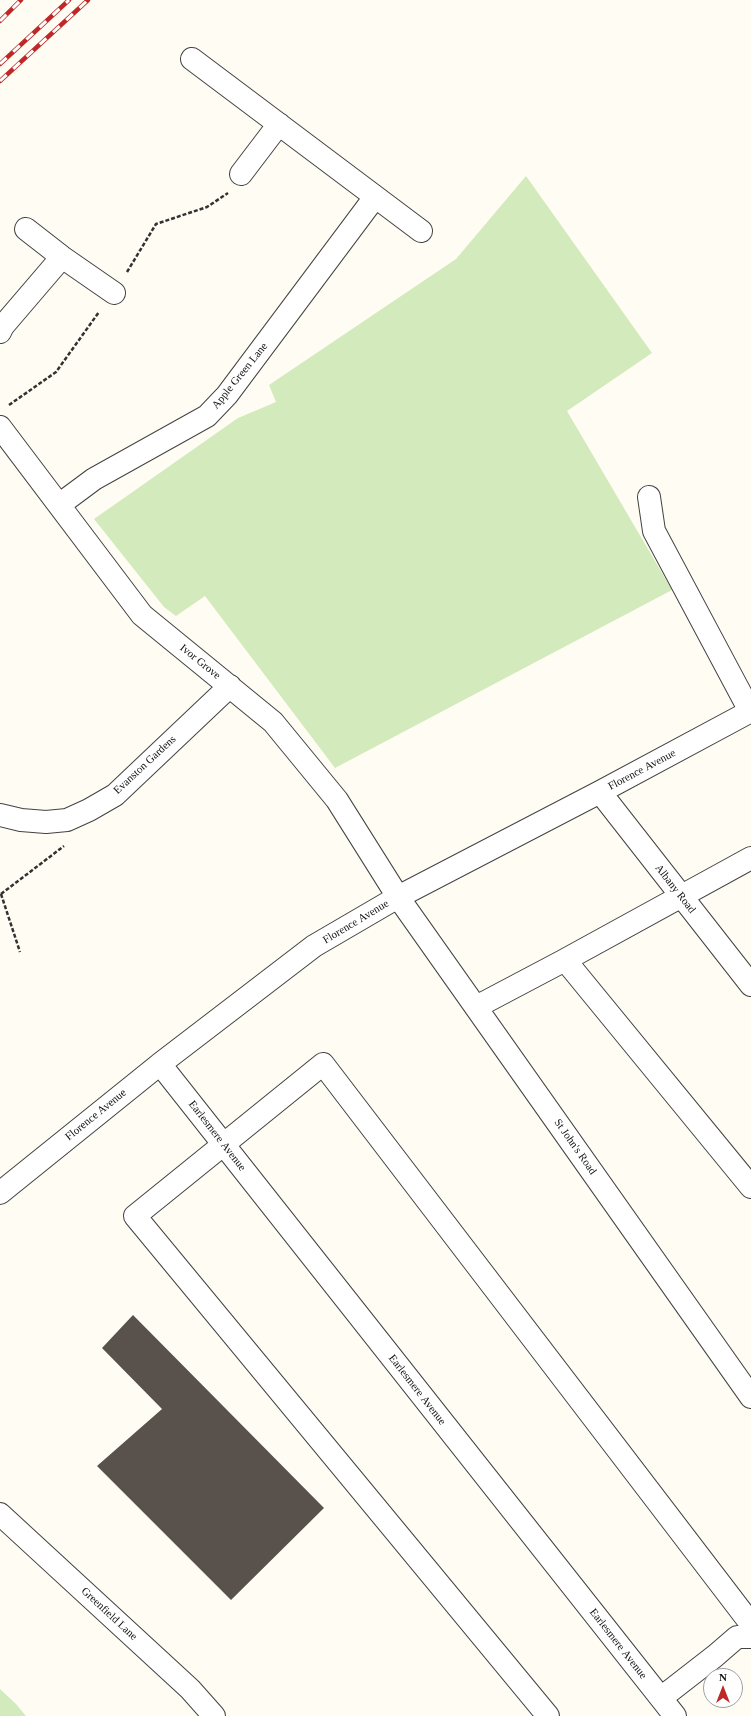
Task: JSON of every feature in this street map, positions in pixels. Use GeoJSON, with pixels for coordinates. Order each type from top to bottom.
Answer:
{"type":"FeatureCollection","features":[{"type":"Feature","properties":{"kind":"street"},"geometry":{"type":"LineString","coordinates":[[192,58],[229,88],[421,231]]}},
{"type":"Feature","properties":{"kind":"street"},"geometry":{"type":"LineString","coordinates":[[241,174],[279,124]]}},
{"type":"Feature","properties":{"kind":"street","name":"Apple Green Lane"},"geometry":{"type":"LineString","coordinates":[[59,505],[94,479],[207,416],[227,395],[375,197]]}},
{"type":"Feature","properties":{"kind":"street"},"geometry":{"type":"LineString","coordinates":[[26,229],[62,257],[114,293]]}},
{"type":"Feature","properties":{"kind":"street"},"geometry":{"type":"LineString","coordinates":[[0,332],[3,326],[62,257]]}},
{"type":"Feature","properties":{"kind":"street","name":"Ivor Grove"},"geometry":{"type":"LineString","coordinates":[[0,427],[142,615],[273,722],[337,800],[398,897]]}},
{"type":"Feature","properties":{"kind":"street"},"geometry":{"type":"LineString","coordinates":[[649,497],[654,531],[751,711]]}},
{"type":"Feature","properties":{"kind":"street","name":"Evanston Gardens"},"geometry":{"type":"LineString","coordinates":[[0,815],[21,820],[46,822],[67,820],[89,810],[115,795],[230,686]]}},
{"type":"Feature","properties":{"kind":"street","name":"Florence Avenue"},"geometry":{"type":"LineString","coordinates":[[0,1193],[160,1064],[314,946],[398,897],[600,792],[751,711]]}},
{"type":"Feature","properties":{"kind":"street","name":"Albany Road"},"geometry":{"type":"LineString","coordinates":[[600,792],[751,985]]}},
{"type":"Feature","properties":{"kind":"street"},"geometry":{"type":"LineString","coordinates":[[476,1007],[751,858]]}},
{"type":"Feature","properties":{"kind":"street","name":"St John's Road"},"geometry":{"type":"LineString","coordinates":[[398,897],[751,1397]]}},
{"type":"Feature","properties":{"kind":"street"},"geometry":{"type":"LineString","coordinates":[[565,960],[751,1187]]}},
{"type":"Feature","properties":{"kind":"street","name":"Earlesmere Avenue"},"geometry":{"type":"LineString","coordinates":[[160,1064],[675,1716]]}},
{"type":"Feature","properties":{"kind":"street"},"geometry":{"type":"LineString","coordinates":[[548,1716],[135,1216],[224,1146],[323,1064],[751,1624]]}},
{"type":"Feature","properties":{"kind":"street","name":"Greenfield Lane"},"geometry":{"type":"LineString","coordinates":[[0,1514],[190,1689],[214,1716]]}},
{"type":"Feature","properties":{"kind":"street"},"geometry":{"type":"LineString","coordinates":[[661,1698],[715,1656],[737,1636],[751,1637]]}},
{"type":"Feature","properties":{"kind":"path"},"geometry":{"type":"LineString","coordinates":[[20,952],[0,893],[68,843],[67,820]]}},
{"type":"Feature","properties":{"kind":"green space"},"geometry":{"type":"Polygon","coordinates":[[[526,176],[652,353],[567,411],[672,590],[335,768],[205,596],[176,616],[164,607],[94,519],[238,418],[276,402],[269,385],[456,259],[526,176]]]}},
{"type":"Feature","properties":{"kind":"green space"},"geometry":{"type":"Polygon","coordinates":[[[0,1689],[16,1704],[26,1716],[0,1716],[0,1689]]]}},
{"type":"Feature","properties":{"kind":"building"},"geometry":{"type":"Polygon","coordinates":[[[133,1315],[324,1508],[231,1600],[97,1466],[162,1409],[102,1348],[133,1315]]]}},
{"type":"Feature","properties":{"kind":"railway"},"geometry":{"type":"LineString","coordinates":[[0,21],[21,0]]}},
{"type":"Feature","properties":{"kind":"railway"},"geometry":{"type":"LineString","coordinates":[[0,64],[69,0]]}},
{"type":"Feature","properties":{"kind":"railway"},"geometry":{"type":"LineString","coordinates":[[0,81],[88,0]]}}]}
